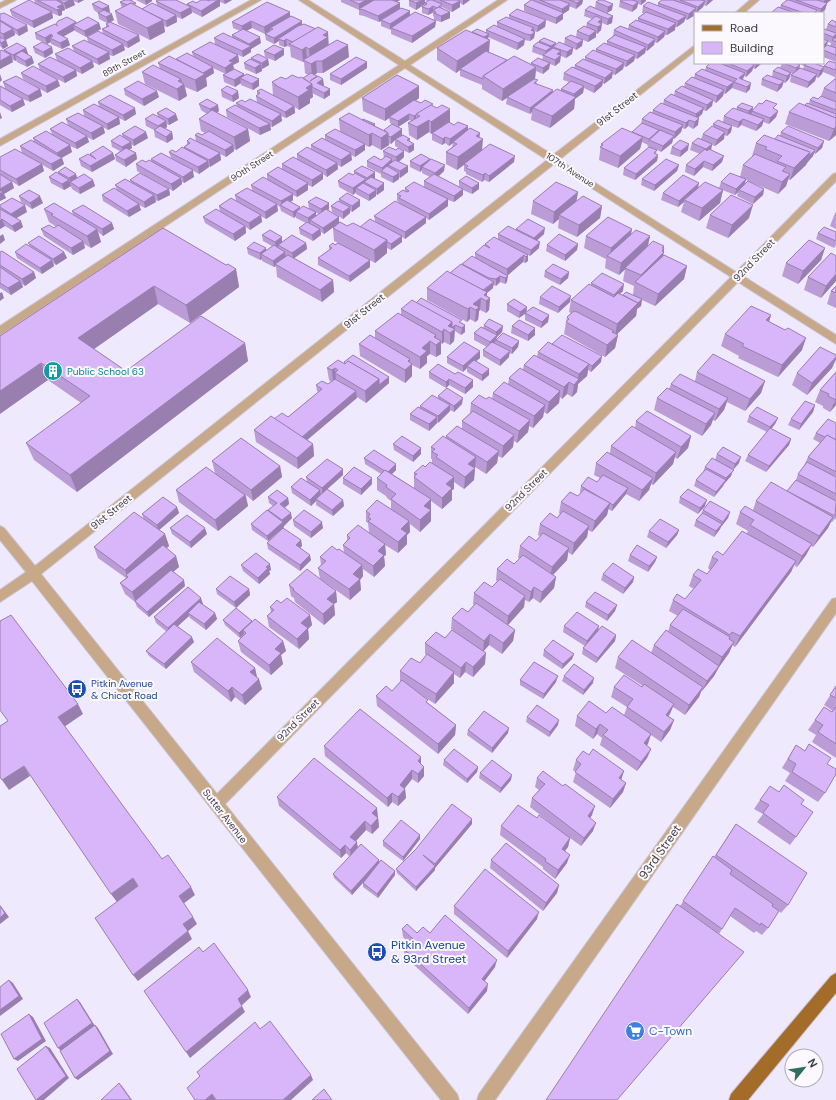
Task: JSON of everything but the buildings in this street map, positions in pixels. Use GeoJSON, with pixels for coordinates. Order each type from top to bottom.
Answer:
{"type":"FeatureCollection","features":[{"type":"Feature","properties":{"kind":"main road"},"geometry":{"type":"LineString","coordinates":[[737,1100],[836,981]]}},
{"type":"Feature","properties":{"kind":"street"},"geometry":{"type":"LineString","coordinates":[[0,6],[12,0]]}},
{"type":"Feature","properties":{"kind":"street","name":"89th Street"},"geometry":{"type":"LineString","coordinates":[[0,143],[257,0]]}},
{"type":"Feature","properties":{"kind":"street","name":"107th Avenue"},"geometry":{"type":"LineString","coordinates":[[303,0],[836,340]]}},
{"type":"Feature","properties":{"kind":"street","name":"90th Street"},"geometry":{"type":"LineString","coordinates":[[0,332],[503,0]]}},
{"type":"Feature","properties":{"kind":"street"},"geometry":{"type":"LineString","coordinates":[[740,12],[755,0]]}},
{"type":"Feature","properties":{"kind":"street","name":"91st Street"},"geometry":{"type":"LineString","coordinates":[[0,597],[33,574],[694,49]]}},
{"type":"Feature","properties":{"kind":"street","name":"92nd Street"},"geometry":{"type":"LineString","coordinates":[[216,804],[836,176]]}},
{"type":"Feature","properties":{"kind":"street","name":"Sutter Avenue"},"geometry":{"type":"LineString","coordinates":[[0,531],[450,1100]]}},
{"type":"Feature","properties":{"kind":"street","name":"93rd Street"},"geometry":{"type":"LineString","coordinates":[[485,1100],[836,604]]}},
{"type":"Feature","properties":{"kind":"place","name":"Public School 63"},"geometry":{"type":"Point","coordinates":[53,371]}},
{"type":"Feature","properties":{"kind":"place","name":"Pitkin Avenue & Chicot Road"},"geometry":{"type":"Point","coordinates":[77,689]}},
{"type":"Feature","properties":{"kind":"place","name":"Pitkin Avenue & 93rd Street"},"geometry":{"type":"Point","coordinates":[377,952]}},
{"type":"Feature","properties":{"kind":"place","name":"C-Town"},"geometry":{"type":"Point","coordinates":[635,1031]}}]}
